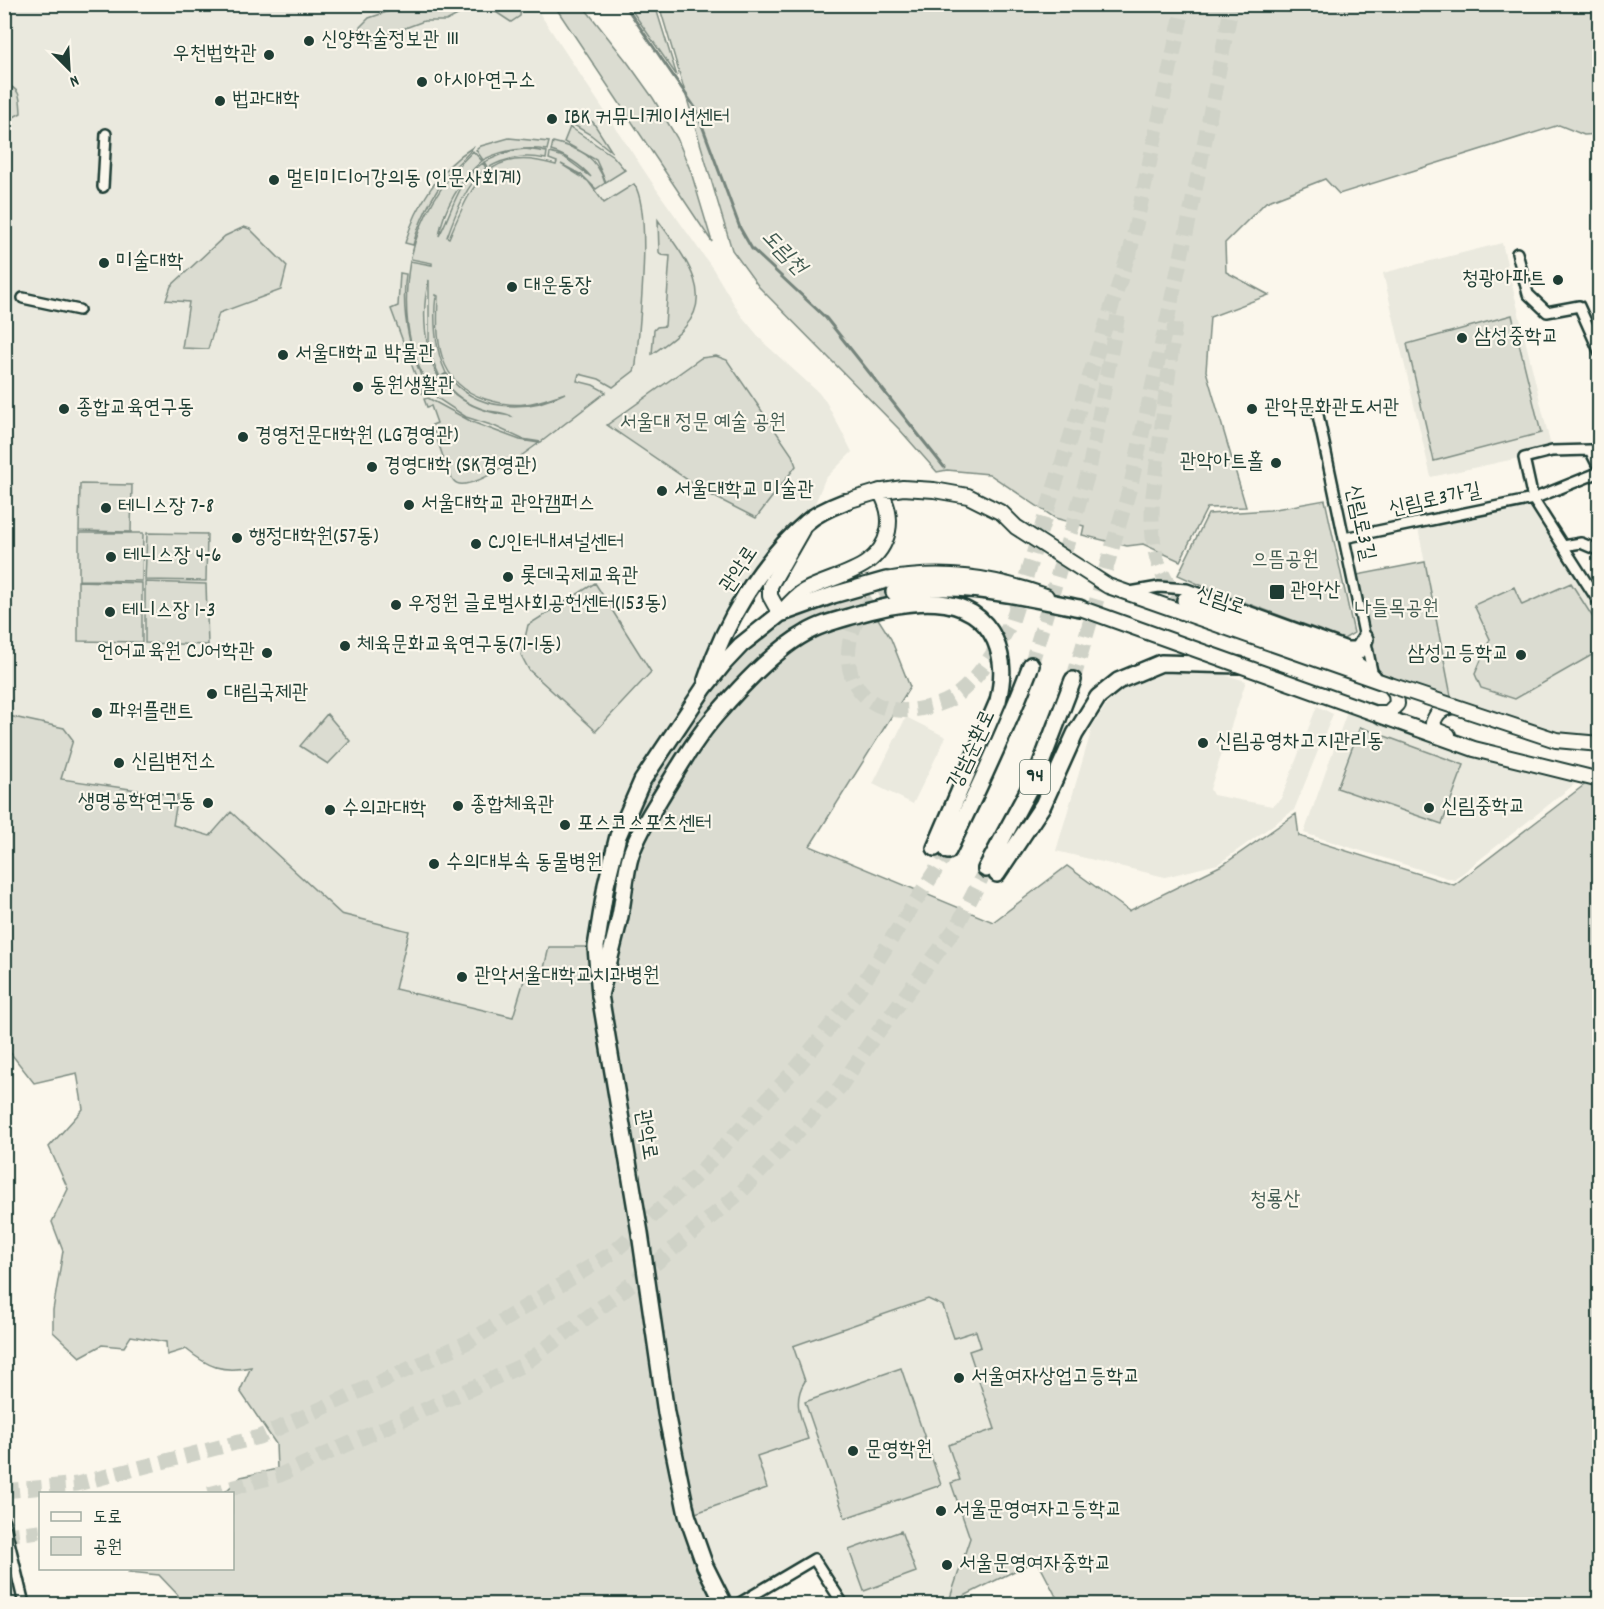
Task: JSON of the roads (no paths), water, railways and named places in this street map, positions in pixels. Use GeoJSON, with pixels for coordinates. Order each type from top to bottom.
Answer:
{"type":"FeatureCollection","features":[{"type":"Feature","properties":{"kind":"main road","name":"신림로"},"geometry":{"type":"LineString","coordinates":[[844,502],[880,491],[903,488],[934,490],[968,496],[1002,513],[1016,527],[1108,586],[1390,685],[1556,740],[1599,744]]}},
{"type":"Feature","properties":{"kind":"main road"},"geometry":{"type":"LineString","coordinates":[[808,521],[770,586],[770,598],[780,614],[802,592],[860,568],[875,557],[884,543],[888,525],[888,505],[880,491]]}},
{"type":"Feature","properties":{"kind":"main road","name":"관악로"},"geometry":{"type":"LineString","coordinates":[[704,688],[715,653],[747,594],[770,559],[808,521],[844,502]]}},
{"type":"Feature","properties":{"kind":"main road","name":"관악로"},"geometry":{"type":"LineString","coordinates":[[724,1605],[695,1540],[679,1480],[666,1413],[640,1233],[600,995],[596,947],[606,885],[618,837],[642,781],[704,688],[741,645],[780,614],[833,594],[890,586],[978,589],[1080,608]]}},
{"type":"Feature","properties":{"kind":"main road"},"geometry":{"type":"LineString","coordinates":[[1185,600],[1344,655],[1374,678]]}},
{"type":"Feature","properties":{"kind":"main road","name":"강남순환로"},"geometry":{"type":"LineString","coordinates":[[600,995],[620,917],[631,855],[648,819],[688,752],[716,716],[757,671],[806,632],[838,620],[883,608],[918,602],[960,607],[979,618],[991,632],[1001,654],[1003,680],[998,701],[942,850],[991,763],[1014,712],[1031,665]]}},
{"type":"Feature","properties":{"kind":"main road"},"geometry":{"type":"LineString","coordinates":[[1080,608],[1460,744],[1599,780]]}},
{"type":"Feature","properties":{"kind":"main road"},"geometry":{"type":"LineString","coordinates":[[1344,655],[1357,652],[1365,639]]}},
{"type":"Feature","properties":{"kind":"main road","name":"94"},"geometry":{"type":"LineString","coordinates":[[1073,680],[1037,774],[992,872],[1043,805],[1075,734],[1098,698],[1118,681],[1161,663],[1243,666]]}},
{"type":"Feature","properties":{"kind":"main road"},"geometry":{"type":"LineString","coordinates":[[1374,713],[1388,713],[1397,705],[1396,693],[1390,685]]}},
{"type":"Feature","properties":{"kind":"main road"},"geometry":{"type":"LineString","coordinates":[[1453,706],[1436,714],[1433,723],[1436,730],[1453,737],[1460,744]]}},
{"type":"Feature","properties":{"kind":"street"},"geometry":{"type":"LineString","coordinates":[[103,187],[106,134]]}},
{"type":"Feature","properties":{"kind":"street"},"geometry":{"type":"LineString","coordinates":[[1517,252],[1528,294],[1547,312],[1579,306],[1599,353]]}},
{"type":"Feature","properties":{"kind":"street"},"geometry":{"type":"LineString","coordinates":[[23,298],[79,310]]}},
{"type":"Feature","properties":{"kind":"street","name":"신림로3길"},"geometry":{"type":"LineString","coordinates":[[1318,415],[1374,678]]}},
{"type":"Feature","properties":{"kind":"street","name":"신림로3가길"},"geometry":{"type":"LineString","coordinates":[[1344,538],[1533,499],[1599,471],[1590,450],[1552,451],[1524,458],[1533,499]]}},
{"type":"Feature","properties":{"kind":"street"},"geometry":{"type":"LineString","coordinates":[[1533,499],[1599,604]]}},
{"type":"Feature","properties":{"kind":"street"},"geometry":{"type":"LineString","coordinates":[[1563,546],[1581,543],[1599,551]]}},
{"type":"Feature","properties":{"kind":"street"},"geometry":{"type":"LineString","coordinates":[[1127,592],[1158,587],[1187,589],[1347,647],[1358,646],[1365,639]]}},
{"type":"Feature","properties":{"kind":"street"},"geometry":{"type":"LineString","coordinates":[[4,1521],[24,1605]]}},
{"type":"Feature","properties":{"kind":"street"},"geometry":{"type":"LineString","coordinates":[[738,1605],[814,1559],[843,1605]]}},
{"type":"Feature","properties":{"kind":"waterway","name":"도림천"},"geometry":{"type":"LineString","coordinates":[[624,4],[696,109],[740,228],[752,249],[826,318],[944,467]]}},
{"type":"Feature","properties":{"kind":"tunnel"},"geometry":{"type":"LineString","coordinates":[[1129,257],[1184,4]]}},
{"type":"Feature","properties":{"kind":"tunnel"},"geometry":{"type":"LineString","coordinates":[[1073,680],[1131,484],[1188,225],[1232,4]]}},
{"type":"Feature","properties":{"kind":"tunnel"},"geometry":{"type":"LineString","coordinates":[[894,592],[869,604],[854,627],[848,654],[855,684],[864,696],[890,709],[924,708],[947,701],[980,672],[1012,621],[1130,249]]}},
{"type":"Feature","properties":{"kind":"tunnel"},"geometry":{"type":"LineString","coordinates":[[1031,665],[1089,470],[1118,315]]}},
{"type":"Feature","properties":{"kind":"tunnel"},"geometry":{"type":"LineString","coordinates":[[1175,323],[1153,495],[1152,523],[1160,567],[1174,591],[1185,600]]}},
{"type":"Feature","properties":{"kind":"tunnel"},"geometry":{"type":"LineString","coordinates":[[4,1491],[77,1484],[259,1437],[468,1342],[614,1252],[700,1172],[798,1066],[856,994],[948,851]]}},
{"type":"Feature","properties":{"kind":"tunnel"},"geometry":{"type":"LineString","coordinates":[[216,1492],[280,1475],[521,1366],[619,1294],[741,1192],[840,1087],[957,926],[986,869]]}},
{"type":"Feature","properties":{"kind":"tunnel"},"geometry":{"type":"LineString","coordinates":[[4,1535],[39,1531]]}},
{"type":"Feature","properties":{"kind":"place","name":"신양학술정보관 Ⅲ"},"geometry":{"type":"Point","coordinates":[309,41]}},
{"type":"Feature","properties":{"kind":"place","name":"우천법학관"},"geometry":{"type":"Point","coordinates":[269,55]}},
{"type":"Feature","properties":{"kind":"place","name":"아시아연구소"},"geometry":{"type":"Point","coordinates":[422,82]}},
{"type":"Feature","properties":{"kind":"place","name":"법과대학"},"geometry":{"type":"Point","coordinates":[220,101]}},
{"type":"Feature","properties":{"kind":"place","name":"IBK 커뮤니케이션센터"},"geometry":{"type":"Point","coordinates":[552,119]}},
{"type":"Feature","properties":{"kind":"place","name":"멀티미디어강의동 (인문사회계)"},"geometry":{"type":"Point","coordinates":[274,180]}},
{"type":"Feature","properties":{"kind":"place","name":"미술대학"},"geometry":{"type":"Point","coordinates":[104,263]}},
{"type":"Feature","properties":{"kind":"place","name":"청광아파트"},"geometry":{"type":"Point","coordinates":[1558,280]}},
{"type":"Feature","properties":{"kind":"place","name":"대운동장"},"geometry":{"type":"Point","coordinates":[512,287]}},
{"type":"Feature","properties":{"kind":"place","name":"삼성중학교"},"geometry":{"type":"Point","coordinates":[1462,338]}},
{"type":"Feature","properties":{"kind":"place","name":"서울대학교 박물관"},"geometry":{"type":"Point","coordinates":[283,355]}},
{"type":"Feature","properties":{"kind":"place","name":"동원생활관"},"geometry":{"type":"Point","coordinates":[358,387]}},
{"type":"Feature","properties":{"kind":"place","name":"종합교육연구동"},"geometry":{"type":"Point","coordinates":[64,409]}},
{"type":"Feature","properties":{"kind":"place","name":"관악문화관도서관"},"geometry":{"type":"Point","coordinates":[1252,409]}},
{"type":"Feature","properties":{"kind":"place","name":"경영전문대학원 (LG경영관)"},"geometry":{"type":"Point","coordinates":[243,437]}},
{"type":"Feature","properties":{"kind":"place","name":"관악아트홀"},"geometry":{"type":"Point","coordinates":[1276,463]}},
{"type":"Feature","properties":{"kind":"place","name":"경영대학 (SK경영관)"},"geometry":{"type":"Point","coordinates":[372,467]}},
{"type":"Feature","properties":{"kind":"place","name":"서울대학교 미술관"},"geometry":{"type":"Point","coordinates":[662,491]}},
{"type":"Feature","properties":{"kind":"place","name":"서울대학교 관악캠퍼스"},"geometry":{"type":"Point","coordinates":[409,505]}},
{"type":"Feature","properties":{"kind":"place","name":"테니스장 7-8"},"geometry":{"type":"Point","coordinates":[106,508]}},
{"type":"Feature","properties":{"kind":"place","name":"행정대학원(57동)"},"geometry":{"type":"Point","coordinates":[237,538]}},
{"type":"Feature","properties":{"kind":"place","name":"CJ인터내셔널센터"},"geometry":{"type":"Point","coordinates":[476,544]}},
{"type":"Feature","properties":{"kind":"place","name":"테니스장 4-6"},"geometry":{"type":"Point","coordinates":[111,557]}},
{"type":"Feature","properties":{"kind":"place","name":"롯데국제교육관"},"geometry":{"type":"Point","coordinates":[508,577]}},
{"type":"Feature","properties":{"kind":"place","name":"관악산"},"geometry":{"type":"Point","coordinates":[1277,592]}},
{"type":"Feature","properties":{"kind":"place","name":"우정원 글로벌사회공헌센터(153동)"},"geometry":{"type":"Point","coordinates":[396,605]}},
{"type":"Feature","properties":{"kind":"place","name":"테니스장 1-3"},"geometry":{"type":"Point","coordinates":[110,612]}},
{"type":"Feature","properties":{"kind":"place","name":"체육문화교육연구동(71-1동)"},"geometry":{"type":"Point","coordinates":[345,646]}},
{"type":"Feature","properties":{"kind":"place","name":"언어교육원 CJ어학관"},"geometry":{"type":"Point","coordinates":[267,653]}},
{"type":"Feature","properties":{"kind":"place","name":"삼성고등학교"},"geometry":{"type":"Point","coordinates":[1521,655]}},
{"type":"Feature","properties":{"kind":"place","name":"대림국제관"},"geometry":{"type":"Point","coordinates":[212,694]}},
{"type":"Feature","properties":{"kind":"place","name":"파워플랜트"},"geometry":{"type":"Point","coordinates":[97,713]}},
{"type":"Feature","properties":{"kind":"place","name":"신림공영차고지관리동"},"geometry":{"type":"Point","coordinates":[1203,743]}},
{"type":"Feature","properties":{"kind":"place","name":"신림변전소"},"geometry":{"type":"Point","coordinates":[119,763]}},
{"type":"Feature","properties":{"kind":"place","name":"생명공학연구동"},"geometry":{"type":"Point","coordinates":[208,803]}},
{"type":"Feature","properties":{"kind":"place","name":"종합체육관"},"geometry":{"type":"Point","coordinates":[458,806]}},
{"type":"Feature","properties":{"kind":"place","name":"신림중학교"},"geometry":{"type":"Point","coordinates":[1429,808]}},
{"type":"Feature","properties":{"kind":"place","name":"수의과대학"},"geometry":{"type":"Point","coordinates":[330,810]}},
{"type":"Feature","properties":{"kind":"place","name":"포스코스포츠센터"},"geometry":{"type":"Point","coordinates":[565,825]}},
{"type":"Feature","properties":{"kind":"place","name":"수의대부속 동물병원"},"geometry":{"type":"Point","coordinates":[434,864]}},
{"type":"Feature","properties":{"kind":"place","name":"관악서울대학교치과병원"},"geometry":{"type":"Point","coordinates":[462,977]}},
{"type":"Feature","properties":{"kind":"place","name":"서울여자상업고등학교"},"geometry":{"type":"Point","coordinates":[959,1378]}},
{"type":"Feature","properties":{"kind":"place","name":"문영학원"},"geometry":{"type":"Point","coordinates":[853,1451]}},
{"type":"Feature","properties":{"kind":"place","name":"서울문영여자고등학교"},"geometry":{"type":"Point","coordinates":[941,1511]}},
{"type":"Feature","properties":{"kind":"place","name":"서울문영여자중학교"},"geometry":{"type":"Point","coordinates":[947,1565]}},
{"type":"Feature","properties":{"kind":"park label","name":"서울대 정문 예술 공원"},"geometry":{"type":"Point","coordinates":[703,424]}},
{"type":"Feature","properties":{"kind":"park label","name":"으뜸공원"},"geometry":{"type":"Point","coordinates":[1285,561]}},
{"type":"Feature","properties":{"kind":"park label","name":"나들목공원"},"geometry":{"type":"Point","coordinates":[1397,610]}},
{"type":"Feature","properties":{"kind":"park label","name":"청룡산"},"geometry":{"type":"Point","coordinates":[1275,1201]}}]}
